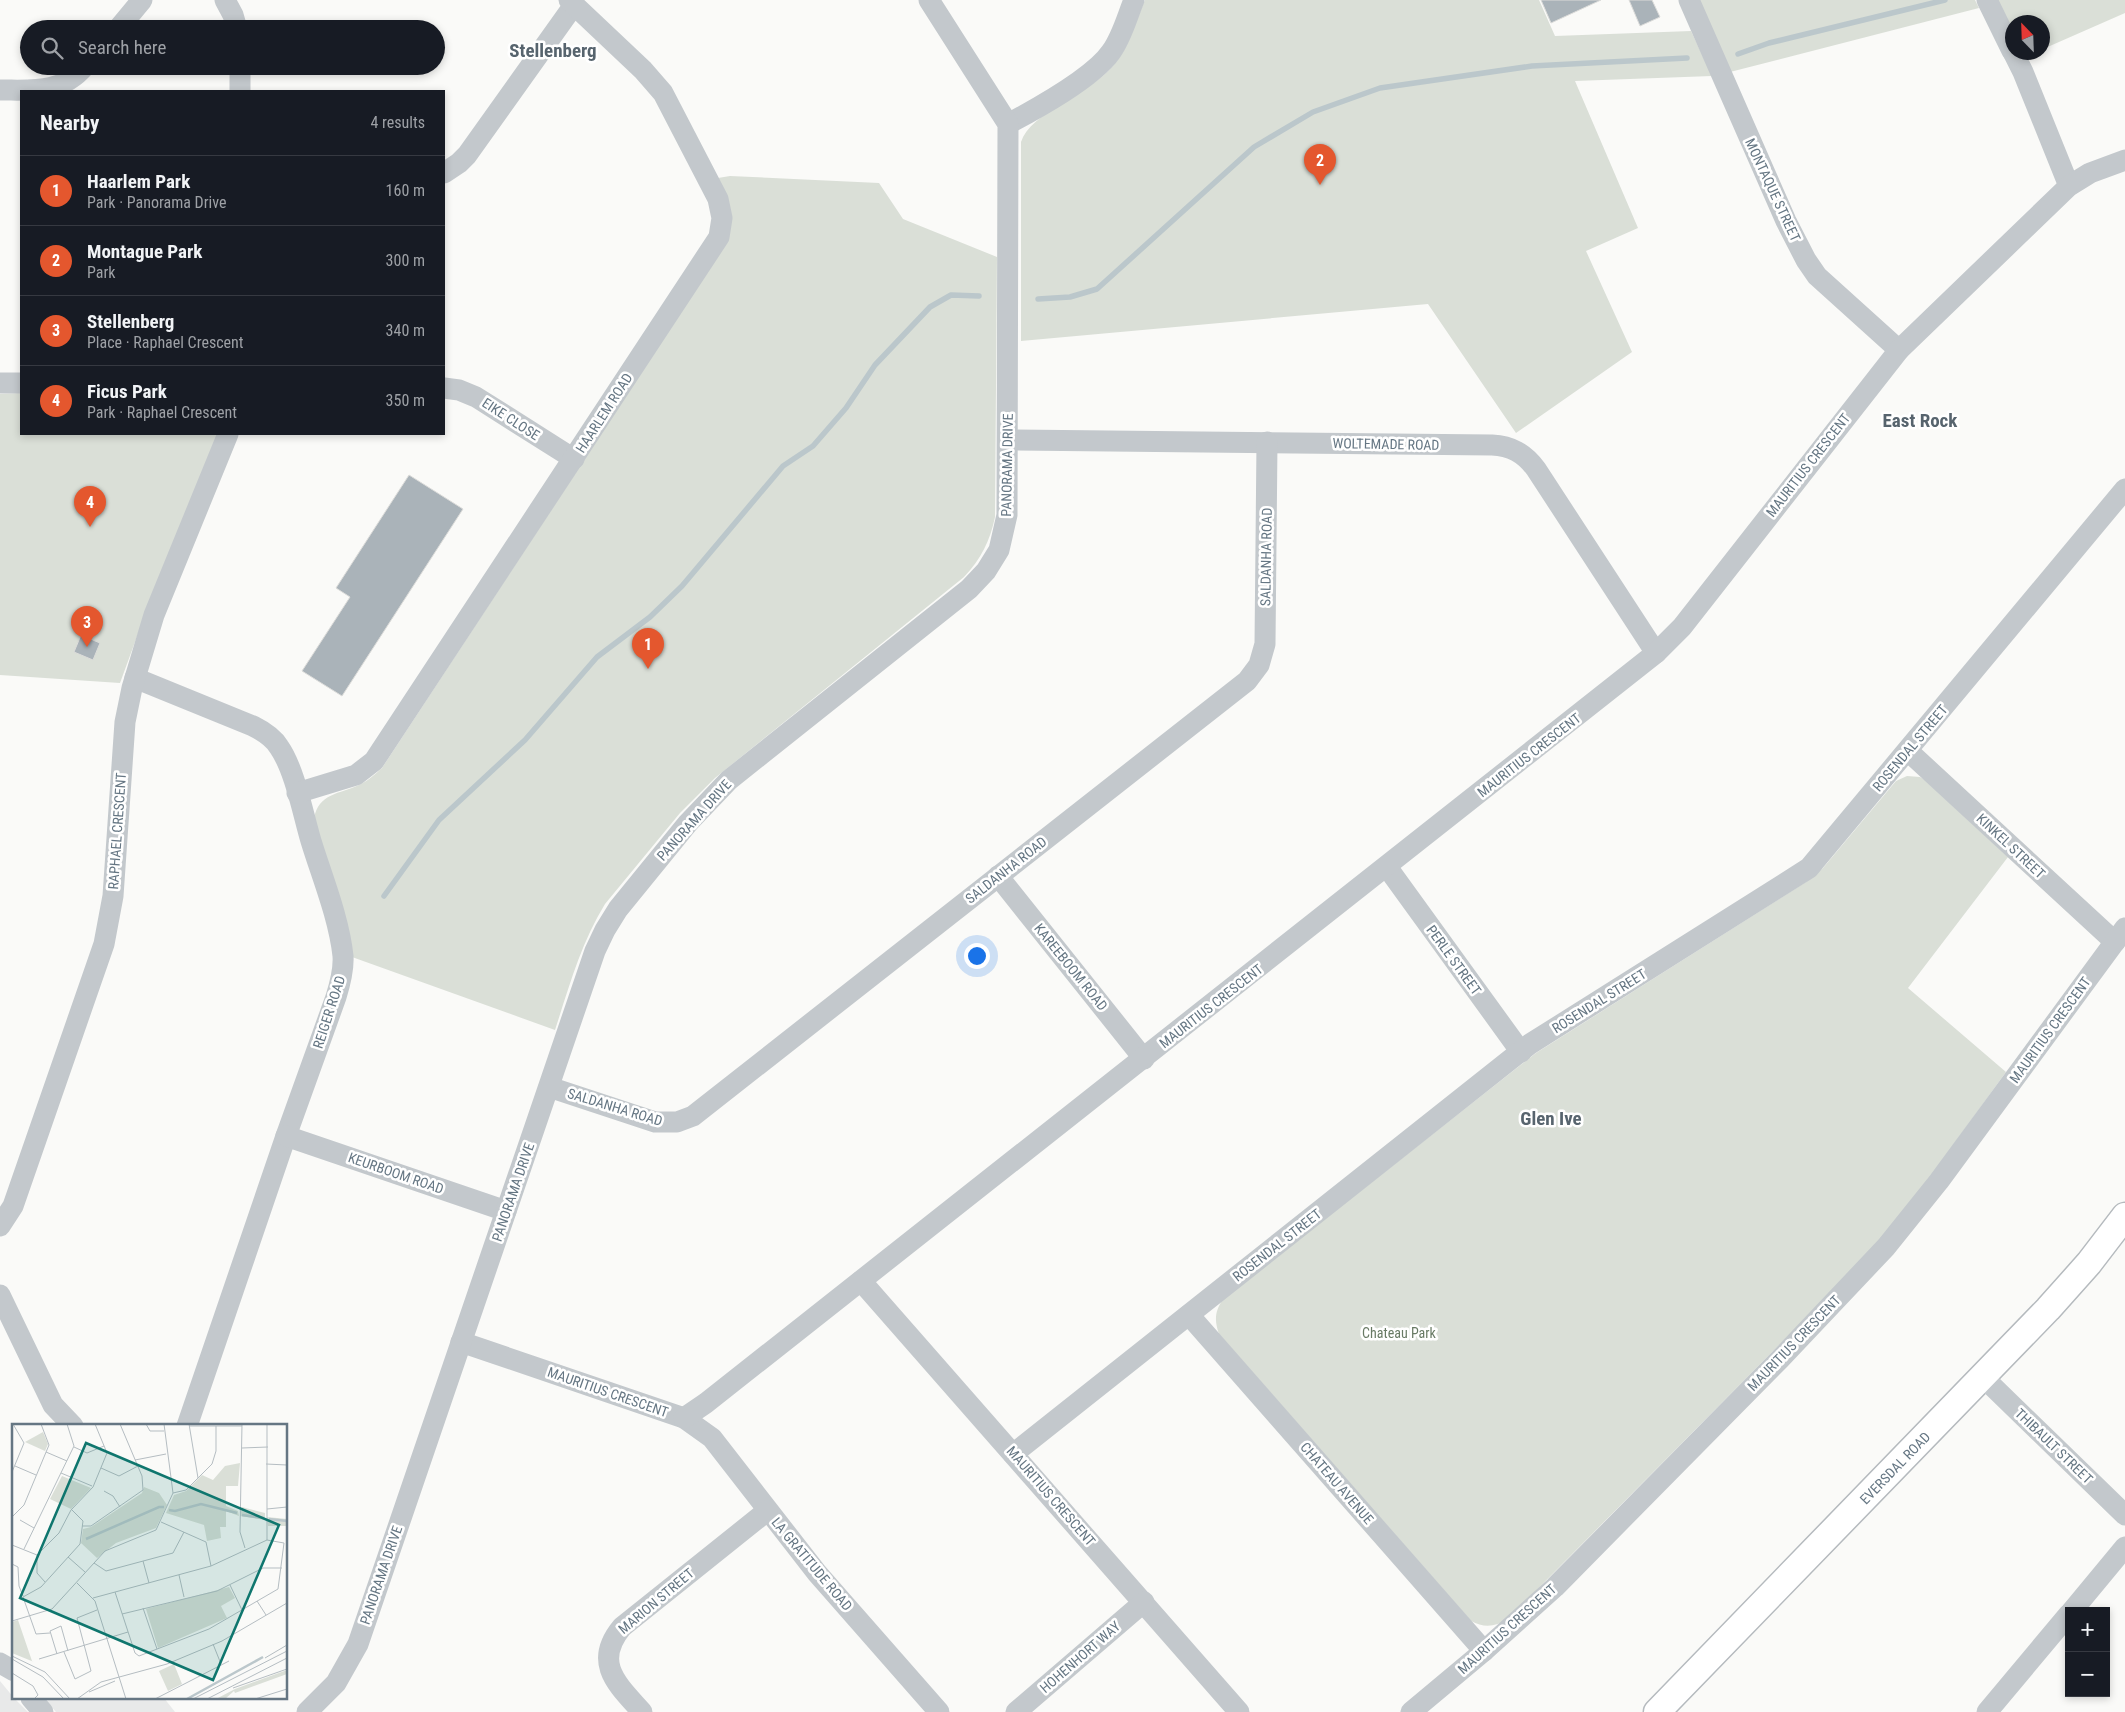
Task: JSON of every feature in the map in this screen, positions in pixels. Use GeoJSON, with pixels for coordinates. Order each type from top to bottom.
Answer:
{"type":"FeatureCollection","features":[{"type":"Feature","properties":{"kind":"main road","name":"EVERSDAL ROAD"},"geometry":{"type":"LineString","coordinates":[[1658,1712],[2069,1286],[2125,1216]]}},
{"type":"Feature","properties":{"kind":"street"},"geometry":{"type":"LineString","coordinates":[[125,20],[142,0]]}},
{"type":"Feature","properties":{"kind":"street"},"geometry":{"type":"LineString","coordinates":[[225,0],[234,20]]}},
{"type":"Feature","properties":{"kind":"street"},"geometry":{"type":"LineString","coordinates":[[929,0],[1008,124],[1083,78],[1104,61],[1116,44],[1134,0]]}},
{"type":"Feature","properties":{"kind":"street","name":"MONTAQUE STREET"},"geometry":{"type":"LineString","coordinates":[[1689,0],[1786,220],[1806,260],[1817,276],[1899,350]]}},
{"type":"Feature","properties":{"kind":"street"},"geometry":{"type":"LineString","coordinates":[[1987,0],[2005,36]]}},
{"type":"Feature","properties":{"kind":"street"},"geometry":{"type":"LineString","coordinates":[[445,172],[467,155],[572,3]]}},
{"type":"Feature","properties":{"kind":"street","name":"HAARLEM ROAD"},"geometry":{"type":"LineString","coordinates":[[297,794],[356,775],[374,761],[714,246],[721,228],[722,218],[718,199],[663,93],[643,70],[572,3]]}},
{"type":"Feature","properties":{"kind":"street"},"geometry":{"type":"LineString","coordinates":[[2017,60],[2069,186]]}},
{"type":"Feature","properties":{"kind":"street"},"geometry":{"type":"LineString","coordinates":[[0,90],[52,89],[74,75]]}},
{"type":"Feature","properties":{"kind":"street"},"geometry":{"type":"LineString","coordinates":[[240,75],[240,90]]}},
{"type":"Feature","properties":{"kind":"street","name":"PANORAMA DRIVE"},"geometry":{"type":"LineString","coordinates":[[307,1712],[336,1682],[358,1644],[595,951],[605,930],[618,909],[688,823],[729,780],[969,589],[986,571],[999,550],[1006,527],[1008,440],[1008,124]]}},
{"type":"Feature","properties":{"kind":"street","name":"MAURITIUS CRESCENT"},"geometry":{"type":"LineString","coordinates":[[461,1342],[684,1418],[706,1403],[1656,654],[1682,627],[1899,350],[2069,186],[2090,173],[2125,160]]}},
{"type":"Feature","properties":{"kind":"street"},"geometry":{"type":"LineString","coordinates":[[0,383],[20,383]]}},
{"type":"Feature","properties":{"kind":"street","name":"EIKE CLOSE"},"geometry":{"type":"LineString","coordinates":[[445,388],[459,390],[476,397],[574,459]]}},
{"type":"Feature","properties":{"kind":"street","name":"RAPHAEL CRESCENT"},"geometry":{"type":"LineString","coordinates":[[0,1226],[13,1206],[107,930],[113,896],[125,722],[135,678],[154,615],[228,435]]}},
{"type":"Feature","properties":{"kind":"street","name":"WOLTEMADE ROAD"},"geometry":{"type":"LineString","coordinates":[[1008,440],[1492,445],[1509,448],[1524,456],[1536,469],[1656,654]]}},
{"type":"Feature","properties":{"kind":"street","name":"SALDANHA ROAD"},"geometry":{"type":"LineString","coordinates":[[549,1086],[654,1122],[666,1123],[685,1120],[708,1104],[1247,680],[1259,665],[1266,644],[1267,442]]}},
{"type":"Feature","properties":{"kind":"street","name":"ROSENDAL STREET"},"geometry":{"type":"LineString","coordinates":[[1013,1454],[1530,1044],[1809,868],[2125,489]]}},
{"type":"Feature","properties":{"kind":"street","name":"REIGER ROAD"},"geometry":{"type":"LineString","coordinates":[[135,678],[263,732],[272,739],[283,754],[297,794],[336,925],[343,957],[340,984],[336,997],[286,1136],[188,1424]]}},
{"type":"Feature","properties":{"kind":"street","name":"KINKEL STREET"},"geometry":{"type":"LineString","coordinates":[[1908,750],[2120,935]]}},
{"type":"Feature","properties":{"kind":"street","name":"PERLE STREET"},"geometry":{"type":"LineString","coordinates":[[1387,867],[1521,1052]]}},
{"type":"Feature","properties":{"kind":"street","name":"KAREEBOOM ROAD"},"geometry":{"type":"LineString","coordinates":[[998,876],[1144,1058]]}},
{"type":"Feature","properties":{"kind":"street","name":"MAURITIUS CRESCENT"},"geometry":{"type":"LineString","coordinates":[[1411,1712],[1484,1651],[1555,1587],[1780,1359],[1886,1247],[1939,1181],[2120,935]]}},
{"type":"Feature","properties":{"kind":"street","name":"KEURBOOM ROAD"},"geometry":{"type":"LineString","coordinates":[[286,1136],[506,1211]]}},
{"type":"Feature","properties":{"kind":"street","name":"MAURITIUS CRESCENT"},"geometry":{"type":"LineString","coordinates":[[861,1281],[1240,1712]]}},
{"type":"Feature","properties":{"kind":"street"},"geometry":{"type":"LineString","coordinates":[[0,1295],[53,1406],[71,1424]]}},
{"type":"Feature","properties":{"kind":"street","name":"CHATEAU AVENUE"},"geometry":{"type":"LineString","coordinates":[[1189,1315],[1484,1651]]}},
{"type":"Feature","properties":{"kind":"street","name":"THIBAULT STREET"},"geometry":{"type":"LineString","coordinates":[[1983,1377],[2125,1515]]}},
{"type":"Feature","properties":{"kind":"street","name":"LA GRATITUDE ROAD"},"geometry":{"type":"LineString","coordinates":[[684,1418],[712,1438],[817,1573],[939,1712]]}},
{"type":"Feature","properties":{"kind":"street","name":"MARION STREET"},"geometry":{"type":"LineString","coordinates":[[642,1712],[616,1683],[611,1674],[608,1654],[615,1635],[622,1627],[768,1511]]}},
{"type":"Feature","properties":{"kind":"street"},"geometry":{"type":"LineString","coordinates":[[2075,1607],[2125,1547]]}},
{"type":"Feature","properties":{"kind":"street","name":"HOHENHORT WAY"},"geometry":{"type":"LineString","coordinates":[[1016,1712],[1144,1602]]}},
{"type":"Feature","properties":{"kind":"street"},"geometry":{"type":"LineString","coordinates":[[1987,1712],[2065,1619]]}},
{"type":"Feature","properties":{"kind":"street"},"geometry":{"type":"LineString","coordinates":[[0,1663],[12,1670]]}},
{"type":"Feature","properties":{"kind":"street"},"geometry":{"type":"LineString","coordinates":[[33,1700],[43,1712]]}},
{"type":"Feature","properties":{"kind":"shaded area"},"geometry":{"type":"Polygon","coordinates":[[[0,1681],[12,1696],[12,1700],[16,1700],[28,1712],[0,1712],[0,1681]]]}},
{"type":"Feature","properties":{"kind":"shaded area"},"geometry":{"type":"Polygon","coordinates":[[[46,1700],[166,1700],[175,1712],[56,1712],[46,1700]]]}},
{"type":"Feature","properties":{"kind":"green space"},"geometry":{"type":"Polygon","coordinates":[[[1145,0],[1539,0],[1555,36],[1691,31],[1712,76],[1575,81],[1638,228],[1586,251],[1632,352],[1516,433],[1428,304],[1021,341],[1021,142],[1036,122],[1048,112],[1089,86],[1111,68],[1127,45],[1145,0]]]}},
{"type":"Feature","properties":{"kind":"green space"},"geometry":{"type":"Polygon","coordinates":[[[1699,0],[1975,0],[1979,8],[1730,72],[1699,0]]]}},
{"type":"Feature","properties":{"kind":"green space"},"geometry":{"type":"Polygon","coordinates":[[[1997,0],[2125,0],[2125,13],[2050,46],[2050,15],[2005,15],[2005,17],[1997,0]]]}},
{"type":"Feature","properties":{"kind":"green space"},"geometry":{"type":"Polygon","coordinates":[[[730,176],[879,183],[903,219],[997,257],[995,517],[984,549],[964,577],[715,778],[680,813],[605,904],[582,950],[555,1030],[352,957],[314,819],[316,810],[325,799],[362,783],[382,768],[723,248],[718,178],[730,176]]]}},
{"type":"Feature","properties":{"kind":"green space"},"geometry":{"type":"Polygon","coordinates":[[[20,393],[20,435],[218,435],[120,683],[0,675],[0,394],[20,393]]]}},
{"type":"Feature","properties":{"kind":"green space","name":"Chateau Park"},"geometry":{"type":"Polygon","coordinates":[[[1907,776],[1920,777],[1925,780],[2008,857],[1908,988],[2006,1072],[1914,1199],[1863,1260],[1508,1619],[1490,1626],[1480,1625],[1471,1621],[1219,1334],[1216,1316],[1220,1303],[1536,1053],[1806,882],[1823,868],[1896,781],[1907,776]]]}},
{"type":"Feature","properties":{"kind":"building"},"geometry":{"type":"Polygon","coordinates":[[[1541,0],[1601,0],[1551,23],[1541,0]]]}},
{"type":"Feature","properties":{"kind":"building"},"geometry":{"type":"Polygon","coordinates":[[[1629,0],[1652,0],[1660,17],[1640,26],[1629,0]]]}},
{"type":"Feature","properties":{"kind":"building"},"geometry":{"type":"Polygon","coordinates":[[[409,475],[463,509],[342,696],[302,671],[350,597],[336,588],[409,475]]]}},
{"type":"Feature","properties":{"kind":"building"},"geometry":{"type":"Polygon","coordinates":[[[81,635],[100,643],[93,660],[74,652],[81,635]]]}},
{"type":"Feature","properties":{"kind":"waterway"},"geometry":{"type":"LineString","coordinates":[[1738,54],[1769,43],[1945,0]]}},
{"type":"Feature","properties":{"kind":"waterway"},"geometry":{"type":"LineString","coordinates":[[1038,299],[1070,297],[1097,289],[1254,147],[1313,112],[1380,88],[1532,66],[1687,58]]}},
{"type":"Feature","properties":{"kind":"waterway"},"geometry":{"type":"LineString","coordinates":[[384,896],[439,820],[525,740],[597,657],[650,617],[682,586],[783,466],[813,446],[846,408],[875,365],[930,307],[951,295],[979,296]]}},
{"type":"Feature","properties":{"kind":"place","name":"Montague Park"},"geometry":{"type":"Point","coordinates":[1320,185]}},
{"type":"Feature","properties":{"kind":"place","name":"Ficus Park"},"geometry":{"type":"Point","coordinates":[90,527]}},
{"type":"Feature","properties":{"kind":"place","name":"Stellenberg"},"geometry":{"type":"Point","coordinates":[87,647]}},
{"type":"Feature","properties":{"kind":"place","name":"Haarlem Park"},"geometry":{"type":"Point","coordinates":[648,669]}},
{"type":"Feature","properties":{"kind":"district","name":"Stellenberg"},"geometry":{"type":"Point","coordinates":[553,50]}},
{"type":"Feature","properties":{"kind":"district","name":"East Rock"},"geometry":{"type":"Point","coordinates":[1920,420]}},
{"type":"Feature","properties":{"kind":"district","name":"Glen Ive"},"geometry":{"type":"Point","coordinates":[1551,1118]}}]}
